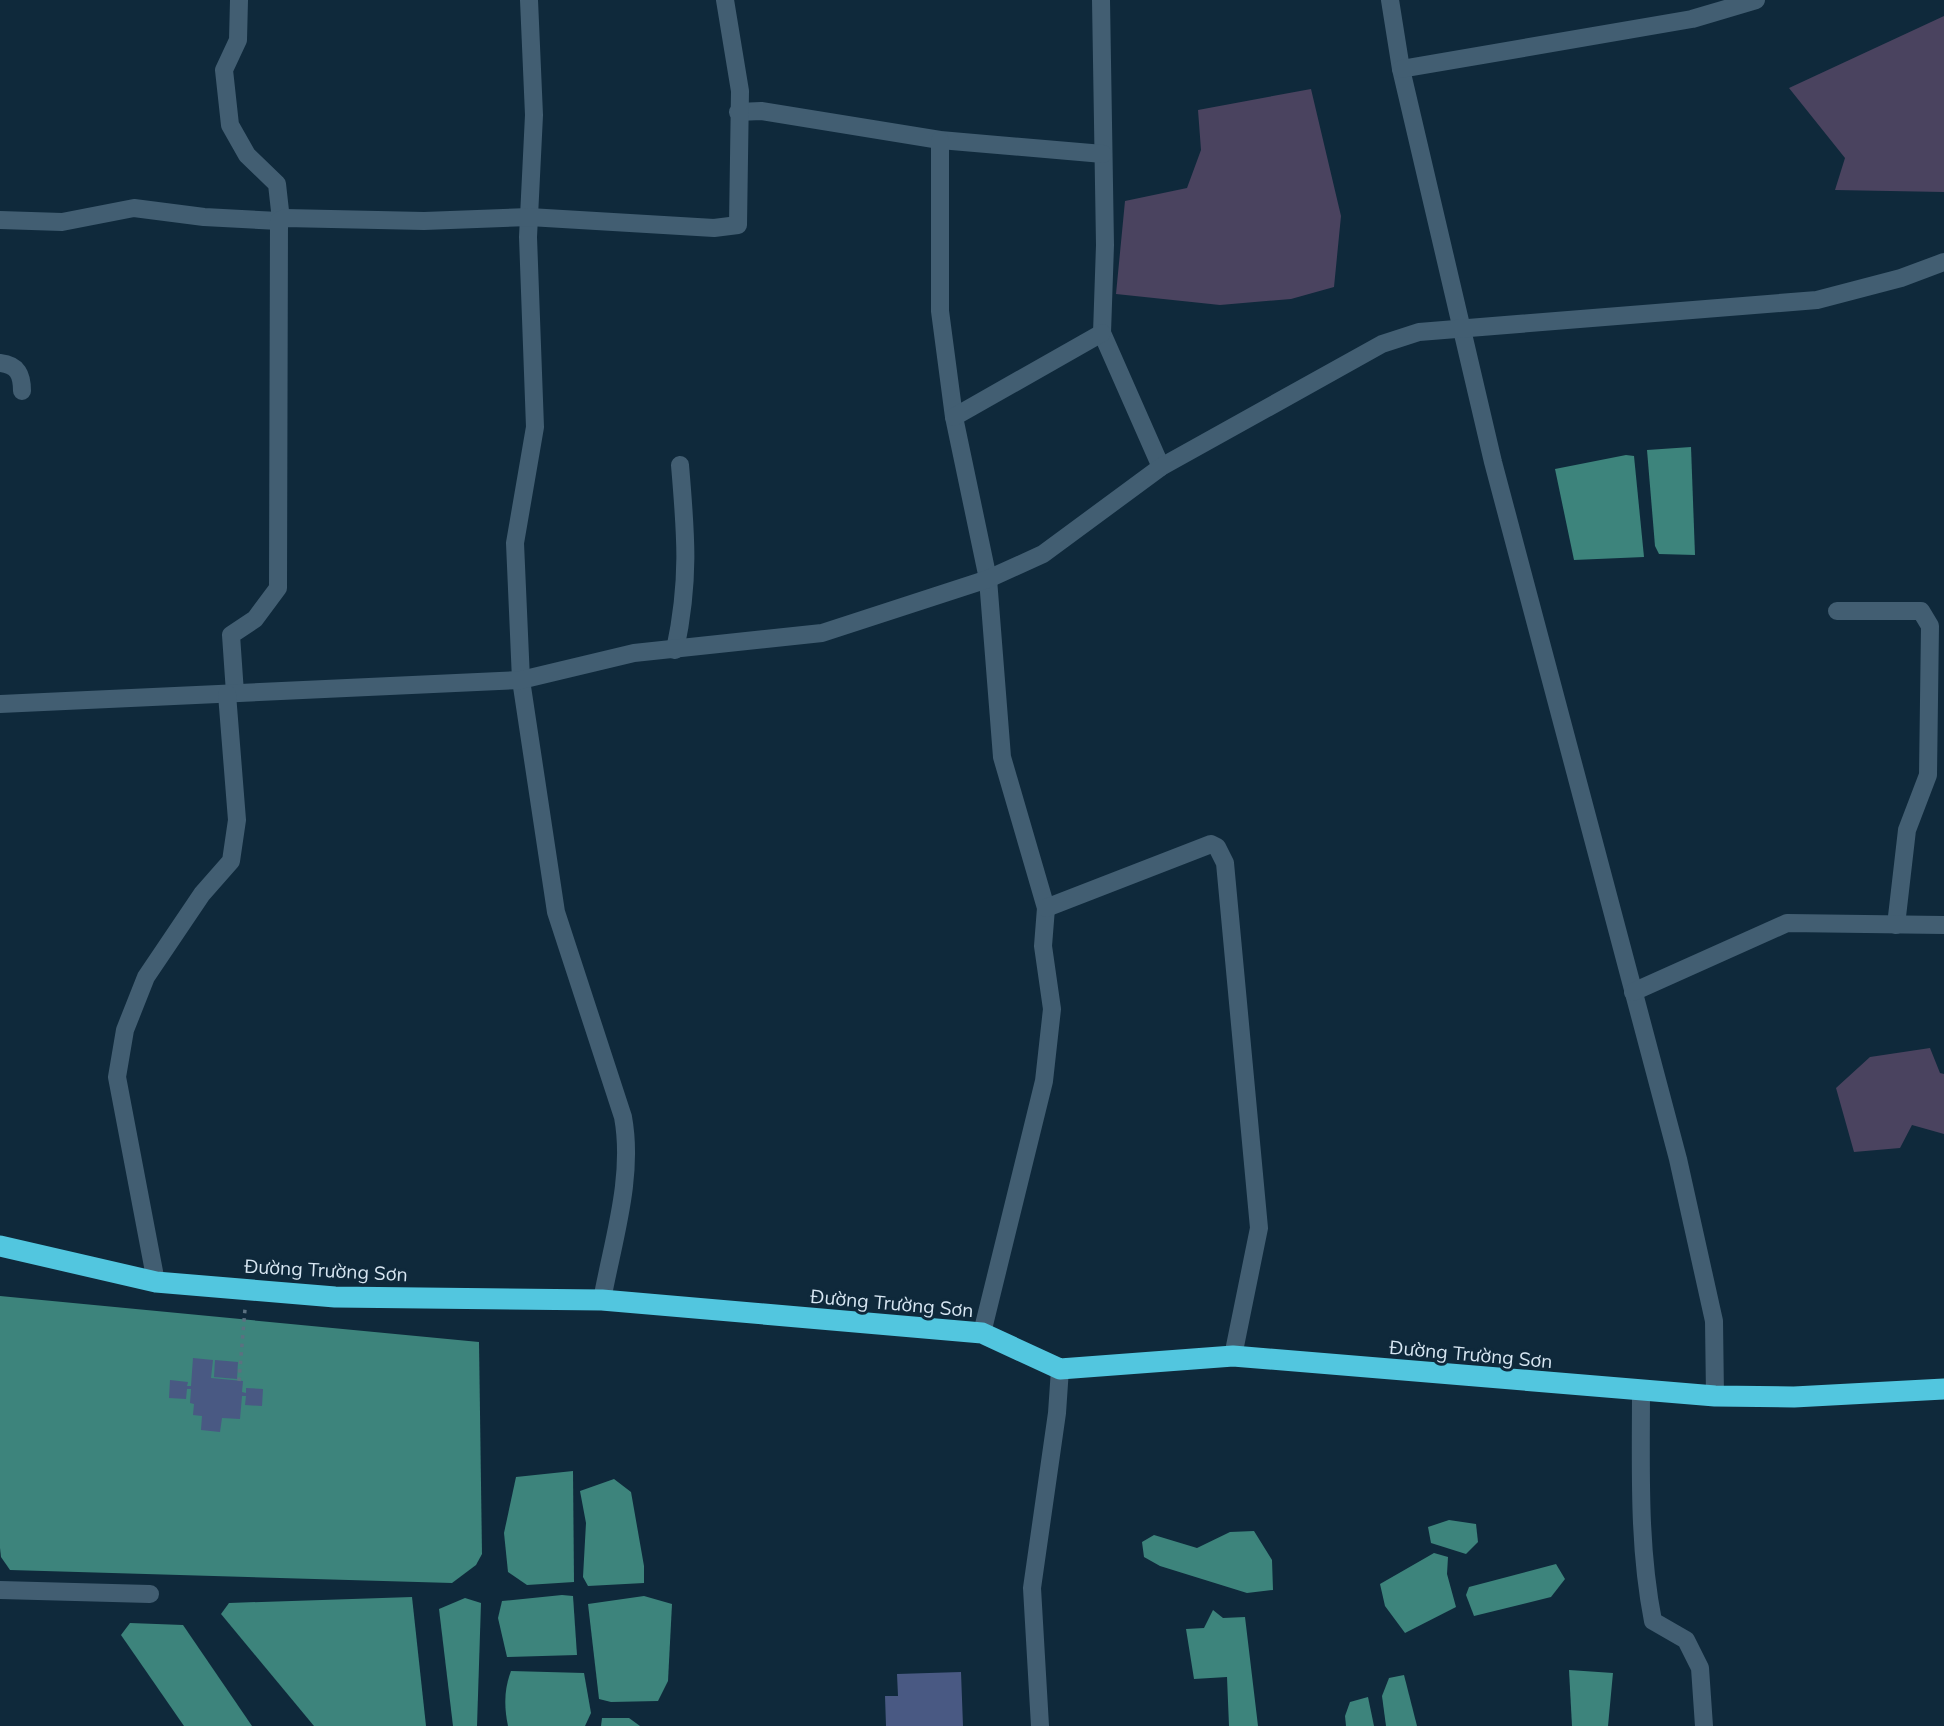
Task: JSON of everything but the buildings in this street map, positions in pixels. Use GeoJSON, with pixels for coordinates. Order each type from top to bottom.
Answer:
{"type":"FeatureCollection","features":[{"type":"Feature","properties":{"kind":"highway","name":"Đường Trường Sơn"},"geometry":{"type":"LineString","coordinates":[[0,1246],[156,1282],[246,1290],[335,1297],[602,1300],[982,1333],[1060,1369],[1233,1356],[1715,1396],[1794,1397],[1944,1389]]}},
{"type":"Feature","properties":{"kind":"street"},"geometry":{"type":"LineString","coordinates":[[156,1282],[117,1077],[125,1030],[146,977],[202,894],[231,860],[237,820],[231,635],[255,619],[278,588],[278,184],[247,155],[230,125],[224,70],[238,40],[239,0]]}},
{"type":"Feature","properties":{"kind":"street"},"geometry":{"type":"LineString","coordinates":[[529,0],[534,115],[529,217],[535,427],[515,543],[521,680],[556,912],[623,1117],[628,1143],[626,1169],[602,1300]]}},
{"type":"Feature","properties":{"kind":"street"},"geometry":{"type":"LineString","coordinates":[[0,220],[62,222],[134,208],[204,217],[280,220],[424,221],[529,217],[714,228],[738,226],[740,91],[725,0]]}},
{"type":"Feature","properties":{"kind":"street"},"geometry":{"type":"LineString","coordinates":[[1101,0],[1102,333],[1161,467]]}},
{"type":"Feature","properties":{"kind":"street"},"geometry":{"type":"LineString","coordinates":[[1390,0],[1401,69],[1497,475],[1678,1159],[1714,1321],[1715,1396]]}},
{"type":"Feature","properties":{"kind":"street"},"geometry":{"type":"LineString","coordinates":[[1401,69],[1692,19],[1756,0]]}},
{"type":"Feature","properties":{"kind":"street"},"geometry":{"type":"LineString","coordinates":[[738,112],[761,111],[940,141],[1103,154]]}},
{"type":"Feature","properties":{"kind":"street"},"geometry":{"type":"LineString","coordinates":[[940,141],[940,311],[954,417],[988,579],[1002,757],[1046,908],[1043,946],[1052,1009],[1044,1081],[982,1333]]}},
{"type":"Feature","properties":{"kind":"street"},"geometry":{"type":"LineString","coordinates":[[0,704],[521,680],[634,653],[822,634],[988,579],[1043,554],[1161,467],[1382,344],[1419,332],[1816,300],[1901,278],[1944,262]]}},
{"type":"Feature","properties":{"kind":"street"},"geometry":{"type":"LineString","coordinates":[[954,417],[1102,333]]}},
{"type":"Feature","properties":{"kind":"street"},"geometry":{"type":"LineString","coordinates":[[0,363],[18,370],[22,376],[22,391]]}},
{"type":"Feature","properties":{"kind":"street"},"geometry":{"type":"LineString","coordinates":[[675,650],[684,606],[687,569],[680,465]]}},
{"type":"Feature","properties":{"kind":"street"},"geometry":{"type":"LineString","coordinates":[[1837,611],[1921,611],[1930,626],[1928,775],[1907,830],[1896,925]]}},
{"type":"Feature","properties":{"kind":"street"},"geometry":{"type":"LineString","coordinates":[[1046,908],[1211,844],[1221,853],[1225,863],[1259,1228],[1233,1356]]}},
{"type":"Feature","properties":{"kind":"street"},"geometry":{"type":"LineString","coordinates":[[1633,992],[1787,923],[1944,925]]}},
{"type":"Feature","properties":{"kind":"street"},"geometry":{"type":"LineString","coordinates":[[1040,1726],[1032,1588],[1057,1413],[1060,1369]]}},
{"type":"Feature","properties":{"kind":"street"},"geometry":{"type":"LineString","coordinates":[[1641,1390],[1641,1509],[1646,1584],[1653,1621],[1686,1640],[1699,1668],[1704,1726]]}},
{"type":"Feature","properties":{"kind":"street"},"geometry":{"type":"LineString","coordinates":[[0,1590],[150,1594]]}},
{"type":"Feature","properties":{"kind":"path"},"geometry":{"type":"LineString","coordinates":[[239,1381],[246,1290]]}},
{"type":"Feature","properties":{"kind":"shaded area"},"geometry":{"type":"Polygon","coordinates":[[[1944,16],[1944,192],[1835,190],[1845,158],[1789,88],[1944,16]]]}},
{"type":"Feature","properties":{"kind":"shaded area"},"geometry":{"type":"Polygon","coordinates":[[[1311,89],[1341,216],[1334,287],[1291,299],[1220,305],[1116,294],[1125,201],[1187,188],[1201,150],[1198,110],[1311,89]]]}},
{"type":"Feature","properties":{"kind":"shaded area"},"geometry":{"type":"Polygon","coordinates":[[[1691,447],[1695,555],[1659,554],[1655,546],[1647,450],[1691,447]]]}},
{"type":"Feature","properties":{"kind":"shaded area"},"geometry":{"type":"Polygon","coordinates":[[[1626,455],[1634,456],[1644,557],[1574,560],[1555,469],[1626,455]]]}},
{"type":"Feature","properties":{"kind":"shaded area"},"geometry":{"type":"Polygon","coordinates":[[[1930,1048],[1940,1073],[1944,1074],[1944,1134],[1912,1125],[1900,1148],[1854,1152],[1836,1088],[1870,1057],[1930,1048]]]}},
{"type":"Feature","properties":{"kind":"shaded area"},"geometry":{"type":"Polygon","coordinates":[[[0,1296],[479,1342],[482,1554],[476,1565],[452,1583],[10,1570],[1,1557],[0,1548],[0,1296]]]}},
{"type":"Feature","properties":{"kind":"shaded area"},"geometry":{"type":"Polygon","coordinates":[[[573,1471],[574,1582],[527,1585],[508,1572],[504,1533],[516,1477],[573,1471]]]}},
{"type":"Feature","properties":{"kind":"shaded area"},"geometry":{"type":"Polygon","coordinates":[[[614,1479],[631,1492],[644,1566],[644,1583],[588,1586],[583,1577],[586,1523],[580,1491],[614,1479]]]}},
{"type":"Feature","properties":{"kind":"shaded area"},"geometry":{"type":"Polygon","coordinates":[[[1449,1520],[1476,1524],[1478,1542],[1466,1554],[1431,1543],[1428,1527],[1449,1520]]]}},
{"type":"Feature","properties":{"kind":"shaded area"},"geometry":{"type":"Polygon","coordinates":[[[1254,1531],[1272,1560],[1273,1590],[1247,1593],[1160,1566],[1144,1557],[1142,1542],[1154,1535],[1197,1548],[1230,1532],[1254,1531]]]}},
{"type":"Feature","properties":{"kind":"shaded area"},"geometry":{"type":"Polygon","coordinates":[[[1434,1553],[1448,1557],[1447,1574],[1456,1607],[1405,1633],[1385,1606],[1380,1584],[1434,1553]]]}},
{"type":"Feature","properties":{"kind":"shaded area"},"geometry":{"type":"Polygon","coordinates":[[[1556,1564],[1565,1579],[1551,1597],[1474,1616],[1466,1595],[1469,1587],[1556,1564]]]}},
{"type":"Feature","properties":{"kind":"shaded area"},"geometry":{"type":"Polygon","coordinates":[[[573,1596],[577,1655],[507,1657],[498,1618],[502,1601],[573,1596]]]}},
{"type":"Feature","properties":{"kind":"shaded area"},"geometry":{"type":"Polygon","coordinates":[[[644,1596],[672,1604],[668,1681],[658,1701],[611,1702],[599,1699],[588,1604],[644,1596]]]}},
{"type":"Feature","properties":{"kind":"shaded area"},"geometry":{"type":"Polygon","coordinates":[[[412,1597],[426,1726],[314,1726],[221,1614],[229,1603],[412,1597]]]}},
{"type":"Feature","properties":{"kind":"shaded area"},"geometry":{"type":"Polygon","coordinates":[[[465,1598],[481,1603],[477,1726],[453,1726],[439,1609],[465,1598]]]}},
{"type":"Feature","properties":{"kind":"shaded area"},"geometry":{"type":"Polygon","coordinates":[[[1213,1610],[1223,1618],[1245,1617],[1258,1726],[1229,1726],[1227,1677],[1194,1679],[1186,1629],[1204,1628],[1213,1610]]]}},
{"type":"Feature","properties":{"kind":"shaded area"},"geometry":{"type":"Polygon","coordinates":[[[130,1623],[183,1625],[252,1726],[184,1726],[121,1635],[130,1623]]]}},
{"type":"Feature","properties":{"kind":"shaded area"},"geometry":{"type":"Polygon","coordinates":[[[1569,1670],[1613,1673],[1608,1726],[1572,1726],[1569,1670]]]}},
{"type":"Feature","properties":{"kind":"shaded area"},"geometry":{"type":"Polygon","coordinates":[[[511,1671],[584,1673],[591,1713],[585,1726],[508,1726],[505,1698],[511,1671]]]}},
{"type":"Feature","properties":{"kind":"shaded area"},"geometry":{"type":"Polygon","coordinates":[[[1404,1675],[1417,1726],[1386,1726],[1382,1696],[1389,1678],[1404,1675]]]}},
{"type":"Feature","properties":{"kind":"shaded area"},"geometry":{"type":"Polygon","coordinates":[[[1368,1697],[1374,1726],[1346,1726],[1345,1716],[1350,1702],[1368,1697]]]}},
{"type":"Feature","properties":{"kind":"shaded area"},"geometry":{"type":"Polygon","coordinates":[[[602,1718],[629,1718],[640,1726],[601,1726],[602,1718]]]}}]}
